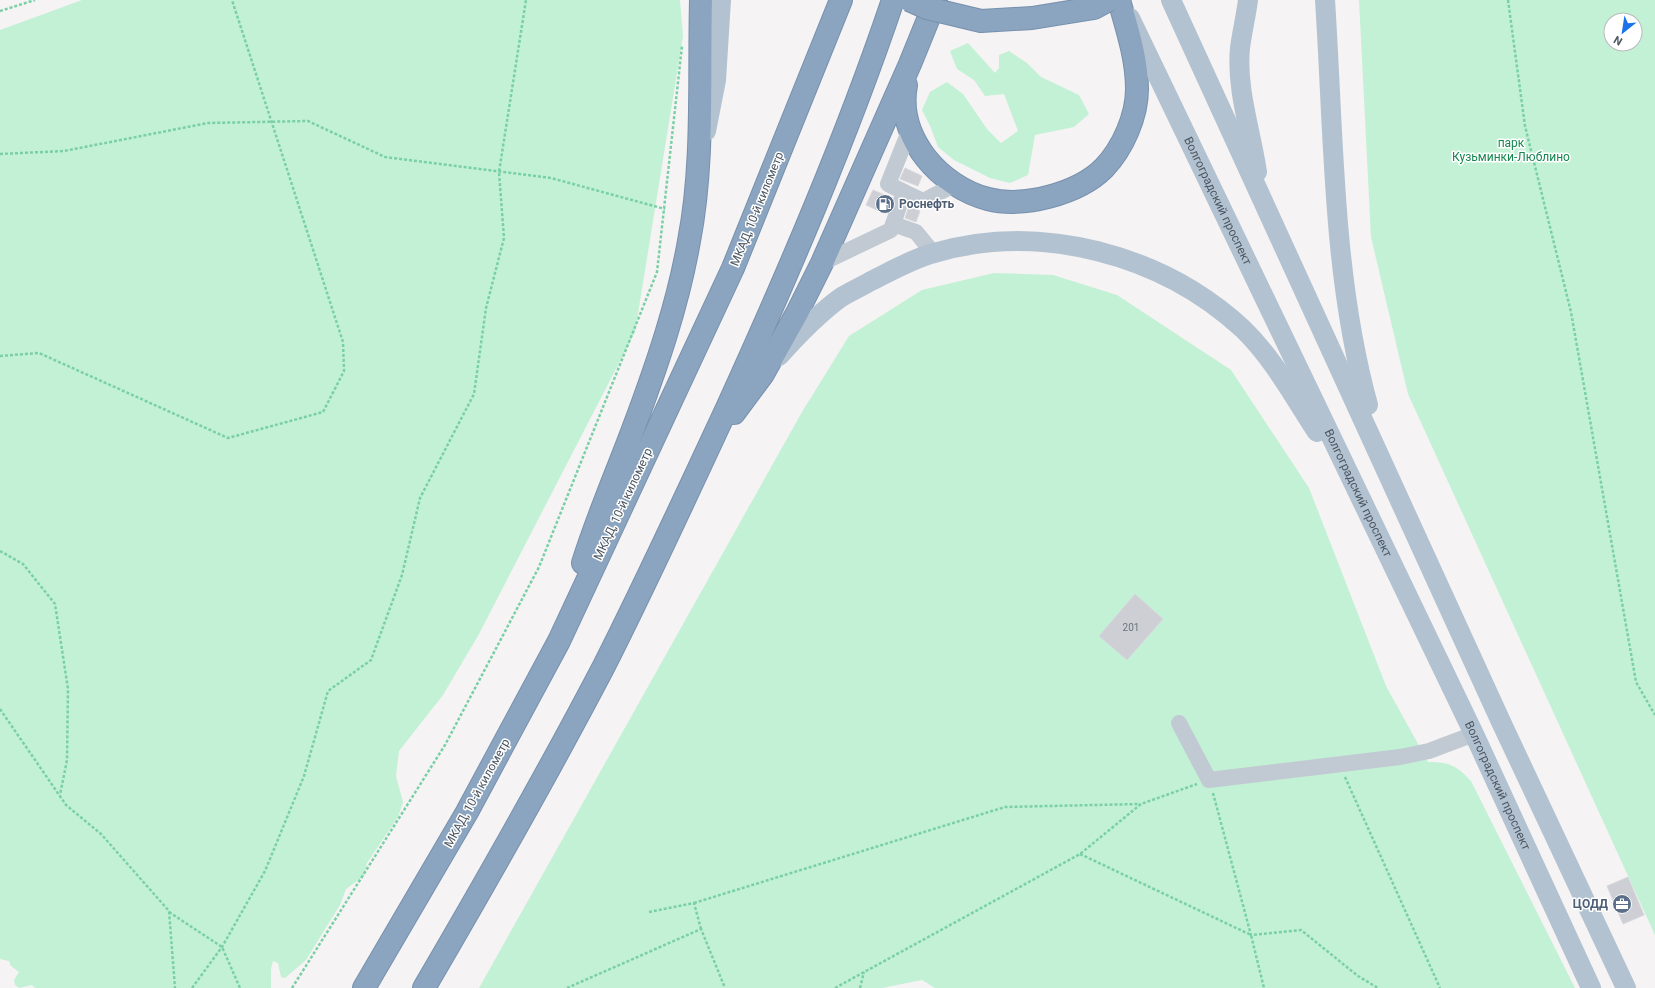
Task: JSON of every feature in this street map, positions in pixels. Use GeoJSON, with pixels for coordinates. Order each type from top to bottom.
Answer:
{"type":"FeatureCollection","features":[{"type":"Feature","properties":{"kind":"highway"},"geometry":{"type":"LineString","coordinates":[[559,641],[595,523],[635,425],[665,341],[689,242],[697,177],[701,0]]}},
{"type":"Feature","properties":{"kind":"highway","name":"МКАД, 10-й километр"},"geometry":{"type":"LineString","coordinates":[[364,988],[467,812],[559,641],[733,268],[821,54],[841,0]]}},
{"type":"Feature","properties":{"kind":"highway"},"geometry":{"type":"LineString","coordinates":[[424,988],[512,837],[594,685],[696,475],[785,280],[875,53],[893,0]]}},
{"type":"Feature","properties":{"kind":"highway"},"geometry":{"type":"LineString","coordinates":[[909,0],[927,8],[981,21],[1032,18],[1094,8],[1110,0]]}},
{"type":"Feature","properties":{"kind":"highway"},"geometry":{"type":"LineString","coordinates":[[696,475],[728,421],[763,374],[797,314],[822,263],[910,64],[936,0]]}},
{"type":"Feature","properties":{"kind":"highway"},"geometry":{"type":"LineString","coordinates":[[910,64],[905,94],[904,112],[916,146],[936,170],[956,184],[988,199],[1017,202],[1052,196],[1083,182],[1104,168],[1120,147],[1133,117],[1137,90],[1135,58],[1121,0]]}},
{"type":"Feature","properties":{"kind":"main road"},"geometry":{"type":"LineString","coordinates":[[697,177],[716,80],[721,0]]}},
{"type":"Feature","properties":{"kind":"main road"},"geometry":{"type":"LineString","coordinates":[[821,54],[834,0]]}},
{"type":"Feature","properties":{"kind":"main road","name":"Волгоградский проспект"},"geometry":{"type":"LineString","coordinates":[[1121,0],[1474,734],[1591,988]]}},
{"type":"Feature","properties":{"kind":"main road"},"geometry":{"type":"LineString","coordinates":[[1171,0],[1384,463],[1502,724],[1626,988]]}},
{"type":"Feature","properties":{"kind":"main road"},"geometry":{"type":"LineString","coordinates":[[1248,0],[1240,49],[1242,95],[1252,139],[1260,192]]}},
{"type":"Feature","properties":{"kind":"main road"},"geometry":{"type":"LineString","coordinates":[[1325,0],[1336,197],[1347,305],[1359,372],[1384,463]]}},
{"type":"Feature","properties":{"kind":"main road"},"geometry":{"type":"LineString","coordinates":[[763,374],[800,332],[840,298],[886,273],[933,253],[976,244],[1021,242],[1066,244],[1121,257],[1163,274],[1205,300],[1243,330],[1273,364],[1364,507]]}},
{"type":"Feature","properties":{"kind":"lane"},"geometry":{"type":"LineString","coordinates":[[910,129],[888,184],[923,201],[956,184]]}},
{"type":"Feature","properties":{"kind":"lane"},"geometry":{"type":"LineString","coordinates":[[822,263],[891,230],[904,192]]}},
{"type":"Feature","properties":{"kind":"lane"},"geometry":{"type":"LineString","coordinates":[[893,224],[916,232],[933,253]]}},
{"type":"Feature","properties":{"kind":"lane"},"geometry":{"type":"LineString","coordinates":[[1179,723],[1209,780],[1429,751],[1474,734]]}},
{"type":"Feature","properties":{"kind":"path"},"geometry":{"type":"LineString","coordinates":[[0,11],[35,0]]}},
{"type":"Feature","properties":{"kind":"path"},"geometry":{"type":"LineString","coordinates":[[0,356],[39,353],[228,438],[323,412],[344,371],[343,342],[232,0]]}},
{"type":"Feature","properties":{"kind":"path"},"geometry":{"type":"LineString","coordinates":[[192,988],[222,947],[265,871],[304,776],[328,691],[371,660],[402,575],[420,498],[474,394],[486,308],[504,238],[499,172],[526,0]]}},
{"type":"Feature","properties":{"kind":"path"},"geometry":{"type":"LineString","coordinates":[[1508,0],[1525,126],[1571,312],[1636,682],[1655,715]]}},
{"type":"Feature","properties":{"kind":"path"},"geometry":{"type":"LineString","coordinates":[[292,988],[445,745],[539,567],[657,272],[683,39]]}},
{"type":"Feature","properties":{"kind":"path"},"geometry":{"type":"LineString","coordinates":[[0,154],[64,151],[208,123],[308,121],[385,157],[551,178],[665,209]]}},
{"type":"Feature","properties":{"kind":"path"},"geometry":{"type":"LineString","coordinates":[[0,551],[23,564],[54,604],[68,690],[68,760],[59,796]]}},
{"type":"Feature","properties":{"kind":"path"},"geometry":{"type":"LineString","coordinates":[[0,709],[66,805],[101,834],[169,911],[222,947],[240,988]]}},
{"type":"Feature","properties":{"kind":"path"},"geometry":{"type":"LineString","coordinates":[[1339,764],[1440,988]]}},
{"type":"Feature","properties":{"kind":"path"},"geometry":{"type":"LineString","coordinates":[[649,912],[694,903],[1005,807],[1141,804],[1209,780],[1264,988]]}},
{"type":"Feature","properties":{"kind":"path"},"geometry":{"type":"LineString","coordinates":[[835,988],[1080,854],[1141,804]]}},
{"type":"Feature","properties":{"kind":"path"},"geometry":{"type":"LineString","coordinates":[[1080,854],[1251,935],[1301,930],[1358,976],[1378,988]]}},
{"type":"Feature","properties":{"kind":"path"},"geometry":{"type":"LineString","coordinates":[[694,903],[724,988]]}},
{"type":"Feature","properties":{"kind":"path"},"geometry":{"type":"LineString","coordinates":[[169,911],[175,988]]}},
{"type":"Feature","properties":{"kind":"path"},"geometry":{"type":"LineString","coordinates":[[568,988],[702,929]]}},
{"type":"Feature","properties":{"kind":"path"},"geometry":{"type":"LineString","coordinates":[[860,988],[864,972]]}},
{"type":"Feature","properties":{"kind":"green space"},"geometry":{"type":"Polygon","coordinates":[[[82,0],[680,0],[683,36],[635,332],[479,634],[443,695],[399,751],[396,776],[403,802],[398,817],[367,863],[364,876],[346,889],[340,905],[306,960],[285,978],[281,977],[278,963],[273,961],[271,969],[271,988],[35,988],[32,985],[19,988],[15,985],[14,980],[19,972],[11,966],[9,961],[0,959],[0,30],[82,0]]]}},
{"type":"Feature","properties":{"kind":"green space","name":"парк Кузьминки-Люблино"},"geometry":{"type":"Polygon","coordinates":[[[1359,0],[1655,0],[1655,935],[1408,394],[1371,237],[1359,0]]]}},
{"type":"Feature","properties":{"kind":"green space"},"geometry":{"type":"Polygon","coordinates":[[[968,43],[995,73],[999,68],[999,55],[1009,51],[1027,63],[1041,77],[1079,95],[1089,114],[1074,127],[1035,135],[1028,175],[1010,183],[990,178],[954,160],[938,147],[922,110],[930,92],[947,82],[963,94],[987,129],[1001,143],[1018,131],[1004,94],[985,96],[974,80],[957,69],[950,51],[968,43]]]}},
{"type":"Feature","properties":{"kind":"green space"},"geometry":{"type":"Polygon","coordinates":[[[994,273],[1053,275],[1117,295],[1231,370],[1309,488],[1386,686],[1428,762],[1452,766],[1461,771],[1471,781],[1575,988],[935,988],[922,980],[882,988],[479,988],[802,412],[849,336],[922,290],[994,273]]]}},
{"type":"Feature","properties":{"kind":"building"},"geometry":{"type":"Polygon","coordinates":[[[905,168],[922,176],[918,186],[900,179],[905,168]]]}},
{"type":"Feature","properties":{"kind":"building"},"geometry":{"type":"Polygon","coordinates":[[[873,190],[892,198],[886,214],[866,205],[873,190]]]}},
{"type":"Feature","properties":{"kind":"building"},"geometry":{"type":"Polygon","coordinates":[[[909,206],[920,211],[916,222],[905,218],[909,206]]]}},
{"type":"Feature","properties":{"kind":"building"},"geometry":{"type":"Polygon","coordinates":[[[1135,594],[1163,619],[1127,660],[1099,636],[1135,594]]]}},
{"type":"Feature","properties":{"kind":"building"},"geometry":{"type":"Polygon","coordinates":[[[1628,877],[1644,915],[1623,924],[1607,886],[1628,877]]]}},
{"type":"Feature","properties":{"kind":"place","name":"Роснефть"},"geometry":{"type":"Point","coordinates":[885,204]}},
{"type":"Feature","properties":{"kind":"place","name":"ЦОДД"},"geometry":{"type":"Point","coordinates":[1622,904]}}]}
